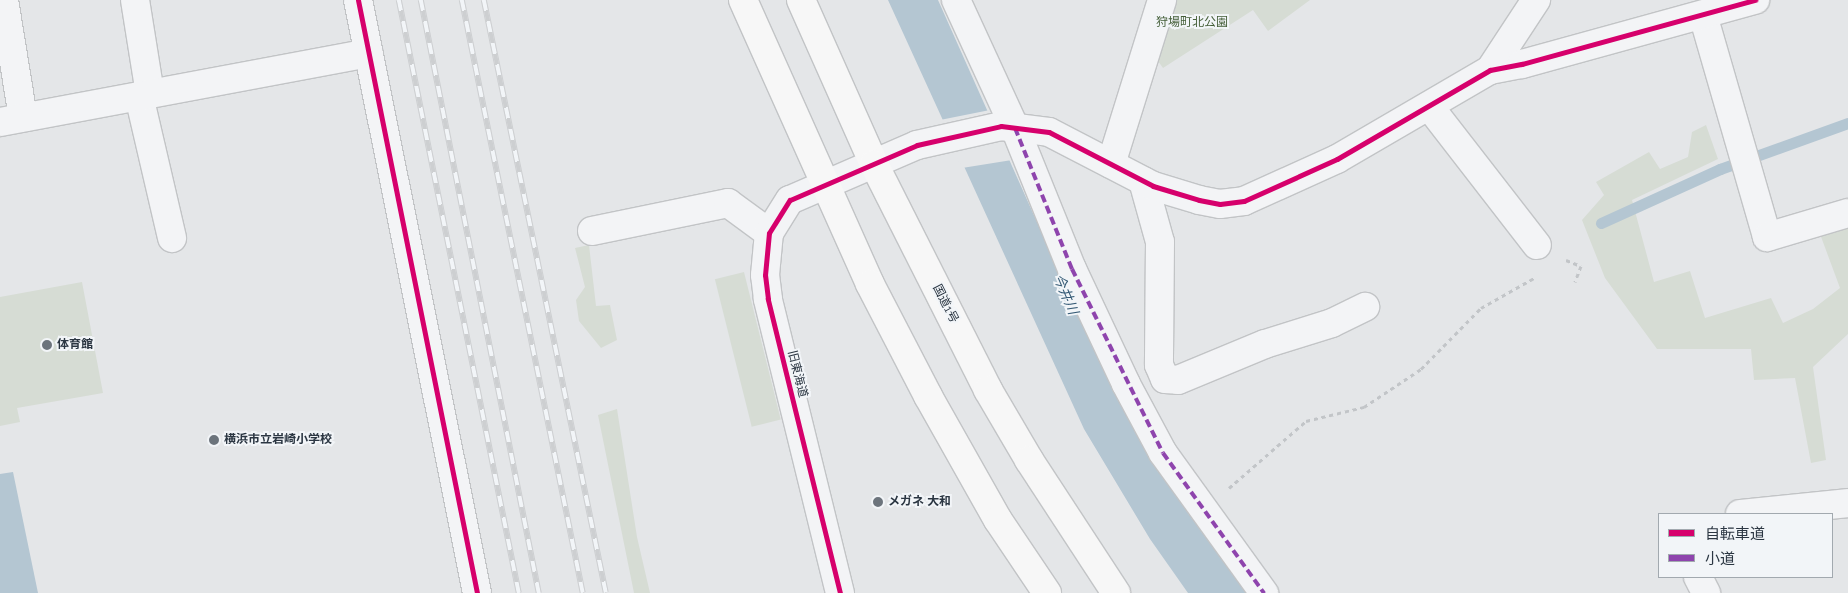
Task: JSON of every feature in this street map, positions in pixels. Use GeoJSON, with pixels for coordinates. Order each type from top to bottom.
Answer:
{"type":"FeatureCollection","features":[{"type":"Feature","properties":{"kind":"highway"},"geometry":{"type":"LineString","coordinates":[[743,0],[870,284],[928,396],[998,520],[1047,593]]}},
{"type":"Feature","properties":{"kind":"highway","name":"国道1号"},"geometry":{"type":"LineString","coordinates":[[801,0],[874,164],[988,390],[1029,460],[1116,593]]}},
{"type":"Feature","properties":{"kind":"street"},"geometry":{"type":"LineString","coordinates":[[4,0],[12,119],[369,52]]}},
{"type":"Feature","properties":{"kind":"street"},"geometry":{"type":"LineString","coordinates":[[135,0],[144,95],[172,238]]}},
{"type":"Feature","properties":{"kind":"street"},"geometry":{"type":"LineString","coordinates":[[358,0],[478,593]]}},
{"type":"Feature","properties":{"kind":"street"},"geometry":{"type":"LineString","coordinates":[[956,0],[1008,127],[1126,384],[1163,453],[1202,510],[1264,593]]}},
{"type":"Feature","properties":{"kind":"street"},"geometry":{"type":"LineString","coordinates":[[1111,164],[1162,0]]}},
{"type":"Feature","properties":{"kind":"street"},"geometry":{"type":"LineString","coordinates":[[1490,70],[1536,0]]}},
{"type":"Feature","properties":{"kind":"street"},"geometry":{"type":"LineString","coordinates":[[1008,127],[1048,132],[1143,181],[1199,200],[1220,204],[1244,201],[1337,159],[1490,70],[1522,64],[1755,0]]}},
{"type":"Feature","properties":{"kind":"street"},"geometry":{"type":"LineString","coordinates":[[1703,15],[1767,237],[1848,213]]}},
{"type":"Feature","properties":{"kind":"street"},"geometry":{"type":"LineString","coordinates":[[1429,106],[1537,245]]}},
{"type":"Feature","properties":{"kind":"street","name":"旧東海道"},"geometry":{"type":"LineString","coordinates":[[840,593],[768,299],[765,275],[769,233],[790,200],[824,184],[917,145],[1008,127]]}},
{"type":"Feature","properties":{"kind":"street"},"geometry":{"type":"LineString","coordinates":[[1143,181],[1160,242],[1159,365],[1165,379],[1178,380],[1264,344],[1332,323],[1365,307]]}},
{"type":"Feature","properties":{"kind":"street"},"geometry":{"type":"LineString","coordinates":[[592,231],[728,204],[769,233]]}},
{"type":"Feature","properties":{"kind":"street"},"geometry":{"type":"LineString","coordinates":[[1750,513],[1848,503]]}},
{"type":"Feature","properties":{"kind":"street"},"geometry":{"type":"LineString","coordinates":[[1698,578],[1706,593]]}},
{"type":"Feature","properties":{"kind":"path"},"geometry":{"type":"LineString","coordinates":[[1561,258],[1582,266],[1575,282]]}},
{"type":"Feature","properties":{"kind":"path"},"geometry":{"type":"LineString","coordinates":[[1202,510],[1306,421],[1364,407],[1422,369],[1481,308],[1520,288],[1540,273]]}},
{"type":"Feature","properties":{"kind":"green space","name":"狩場町北公園"},"geometry":{"type":"Polygon","coordinates":[[[1174,0],[1310,0],[1268,31],[1253,10],[1163,68],[1158,61],[1174,0]]]}},
{"type":"Feature","properties":{"kind":"green space"},"geometry":{"type":"Polygon","coordinates":[[[1706,125],[1718,159],[1632,200],[1654,282],[1690,271],[1705,318],[1771,298],[1783,323],[1813,309],[1840,288],[1820,234],[1848,225],[1848,334],[1813,367],[1826,460],[1811,463],[1795,378],[1754,380],[1751,349],[1657,349],[1605,278],[1582,220],[1604,195],[1596,182],[1649,152],[1660,169],[1688,157],[1692,132],[1706,125]]]}},
{"type":"Feature","properties":{"kind":"green space"},"geometry":{"type":"Polygon","coordinates":[[[589,245],[596,306],[610,305],[617,340],[601,348],[579,321],[576,300],[585,287],[575,248],[589,245]]]}},
{"type":"Feature","properties":{"kind":"green space"},"geometry":{"type":"Polygon","coordinates":[[[744,272],[781,419],[752,427],[715,279],[744,272]]]}},
{"type":"Feature","properties":{"kind":"green space","name":"体育館"},"geometry":{"type":"Polygon","coordinates":[[[82,282],[103,393],[17,408],[20,422],[0,426],[0,297],[82,282]]]}},
{"type":"Feature","properties":{"kind":"green space"},"geometry":{"type":"Polygon","coordinates":[[[617,409],[637,537],[650,593],[634,593],[598,415],[617,409]]]}},
{"type":"Feature","properties":{"kind":"water","name":"今井川"},"geometry":{"type":"Polygon","coordinates":[[[888,0],[938,0],[1098,359],[1180,502],[1246,593],[1188,593],[1150,539],[1084,429],[888,0]]]}},
{"type":"Feature","properties":{"kind":"water"},"geometry":{"type":"Polygon","coordinates":[[[13,472],[38,593],[0,593],[0,474],[13,472]]]}},
{"type":"Feature","properties":{"kind":"pier"},"geometry":{"type":"Polygon","coordinates":[[[990,110],[1012,160],[962,168],[940,120],[990,110]]]}},
{"type":"Feature","properties":{"kind":"waterway"},"geometry":{"type":"LineString","coordinates":[[1601,223],[1720,169],[1848,123]]}},
{"type":"Feature","properties":{"kind":"railway"},"geometry":{"type":"LineString","coordinates":[[399,0],[519,593]]}},
{"type":"Feature","properties":{"kind":"railway"},"geometry":{"type":"LineString","coordinates":[[421,0],[539,593]]}},
{"type":"Feature","properties":{"kind":"railway"},"geometry":{"type":"LineString","coordinates":[[462,0],[583,593]]}},
{"type":"Feature","properties":{"kind":"railway"},"geometry":{"type":"LineString","coordinates":[[484,0],[606,593]]}},
{"type":"Feature","properties":{"kind":"marked path"},"geometry":{"type":"LineString","coordinates":[[1015,128],[1072,269],[1163,453],[1264,593]]}},
{"type":"Feature","properties":{"kind":"cycle path"},"geometry":{"type":"LineString","coordinates":[[358,0],[477,593]]}},
{"type":"Feature","properties":{"kind":"cycle path"},"geometry":{"type":"LineString","coordinates":[[840,593],[768,299],[765,275],[769,233],[790,200],[917,145],[1001,126],[1049,132],[1153,186],[1199,200],[1220,204],[1244,201],[1337,159],[1490,70],[1522,64],[1755,0]]}},
{"type":"Feature","properties":{"kind":"place","name":"体育館"},"geometry":{"type":"Point","coordinates":[47,345]}},
{"type":"Feature","properties":{"kind":"place","name":"横浜市立岩崎小学校"},"geometry":{"type":"Point","coordinates":[214,440]}},
{"type":"Feature","properties":{"kind":"place","name":"メガネ 大和"},"geometry":{"type":"Point","coordinates":[878,502]}}]}
